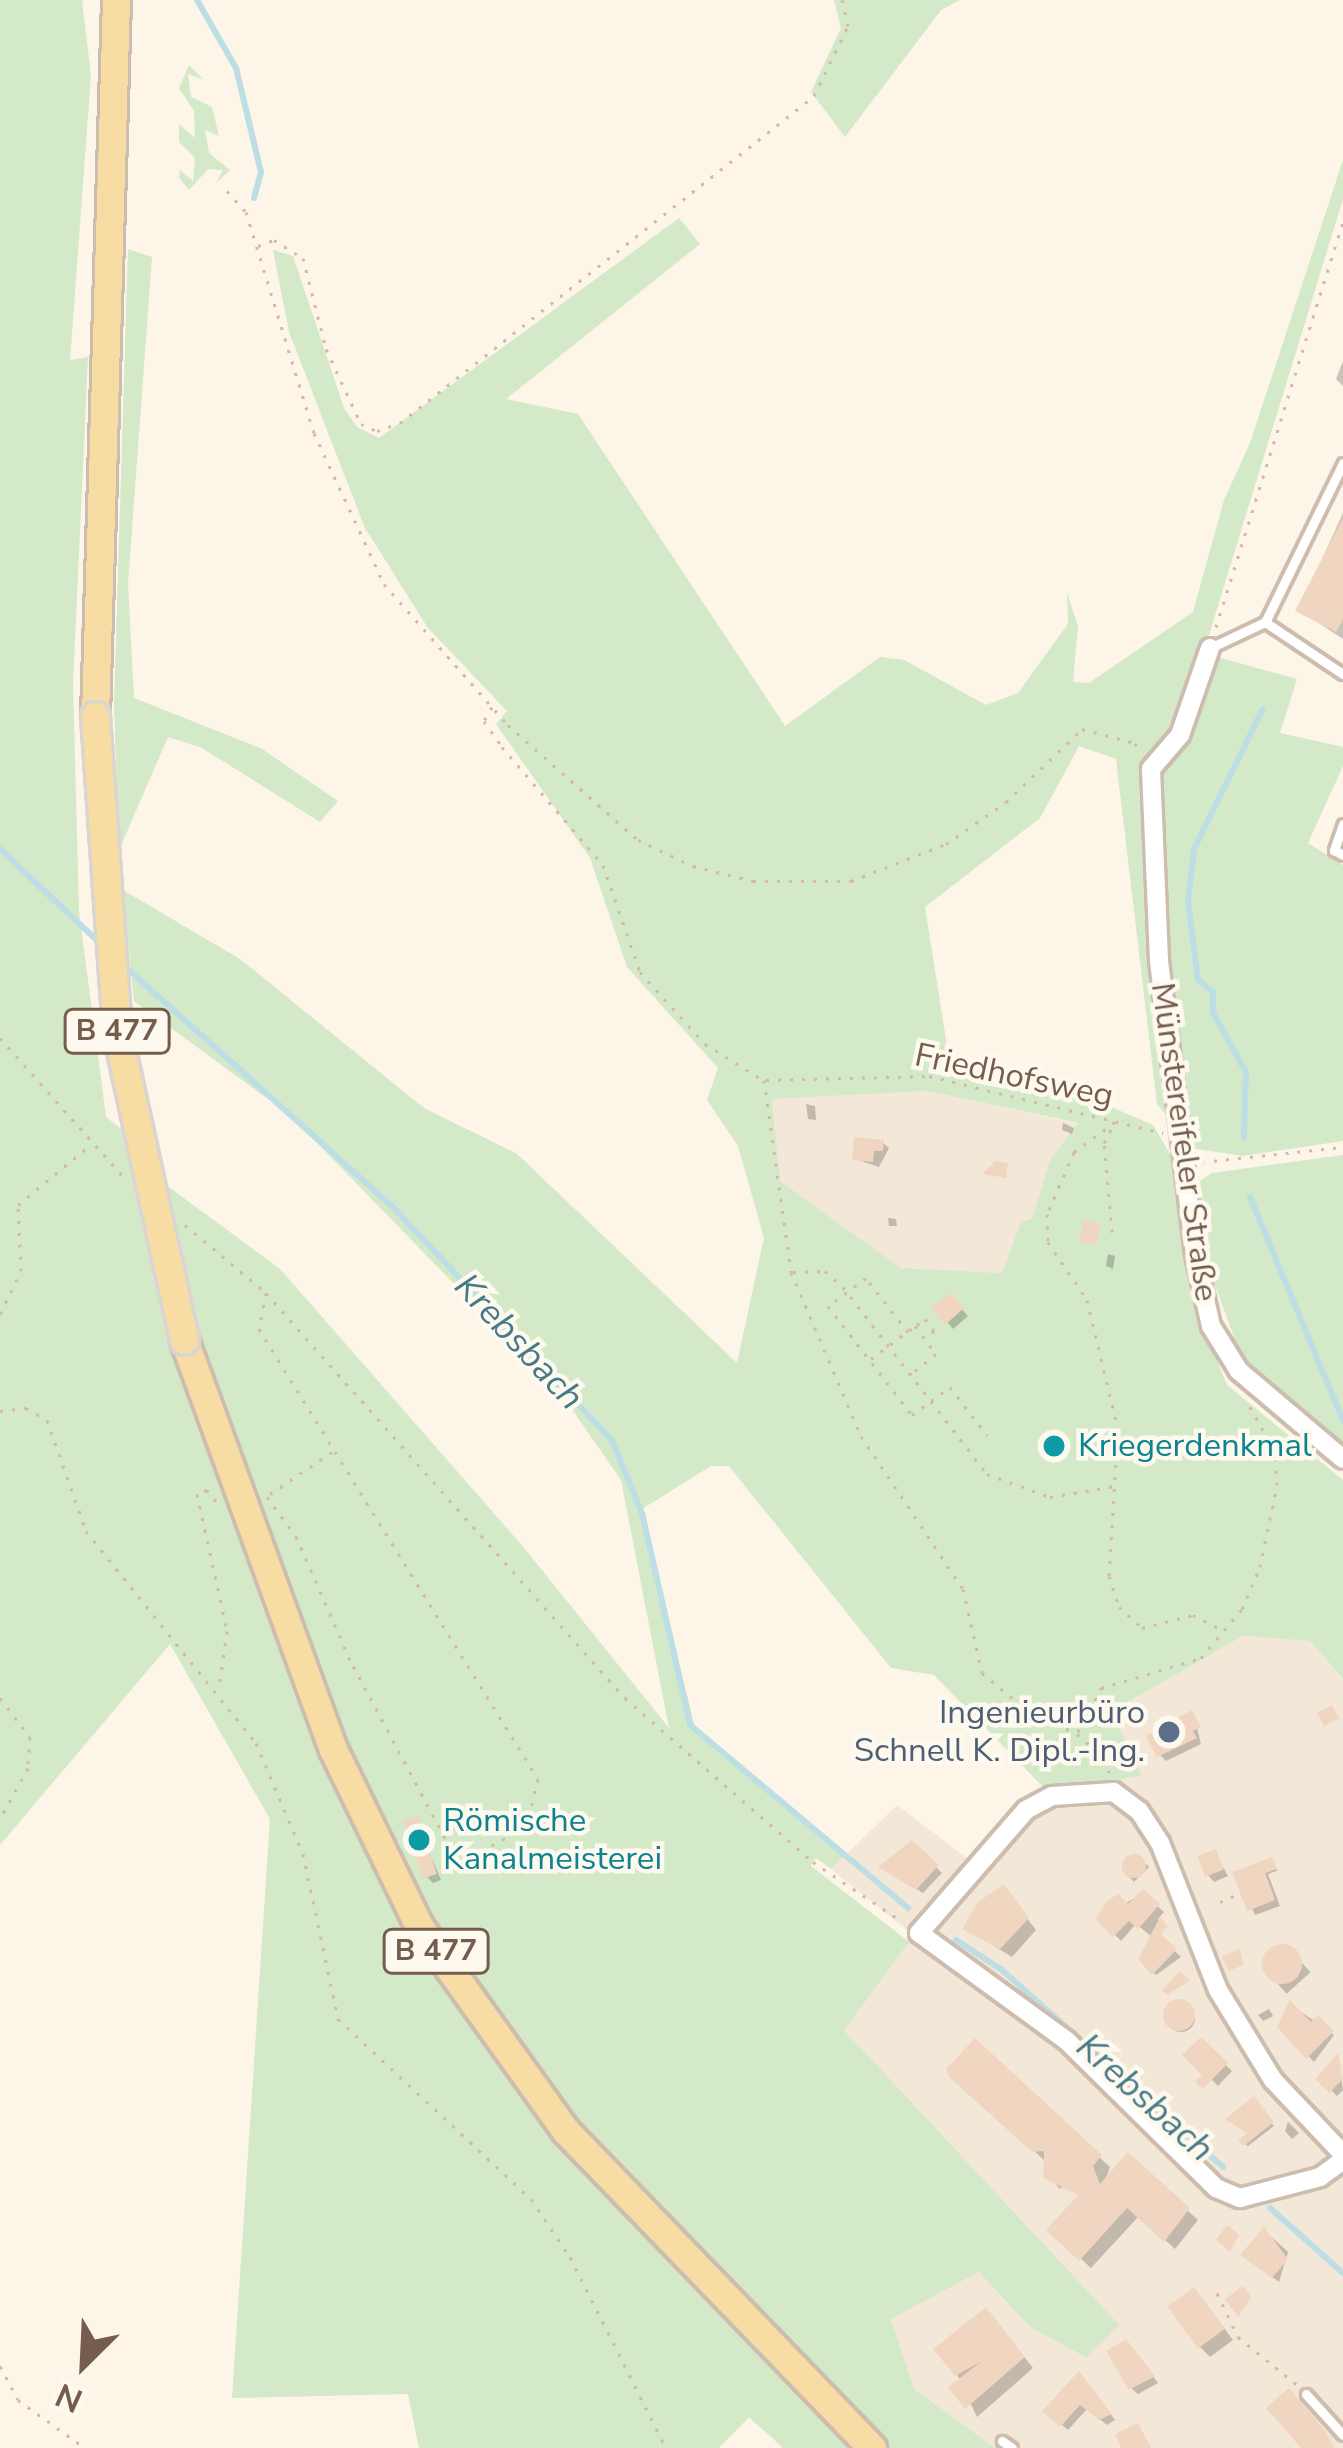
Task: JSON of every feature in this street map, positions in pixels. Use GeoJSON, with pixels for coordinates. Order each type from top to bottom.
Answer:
{"type":"FeatureCollection","features":[{"type":"Feature","properties":{"kind":"main road","name":"B 477"},"geometry":{"type":"LineString","coordinates":[[116,0],[95,716],[117,1032],[184,1340],[242,1510],[352,1794],[419,1926],[483,2023],[611,2181],[872,2448]]}},
{"type":"Feature","properties":{"kind":"street"},"geometry":{"type":"LineString","coordinates":[[1151,769],[1180,735],[1210,648]]}},
{"type":"Feature","properties":{"kind":"street","name":"Münstereifeler Straße"},"geometry":{"type":"LineString","coordinates":[[1151,769],[1159,961],[1183,1162],[1211,1326],[1250,1383],[1343,1459]]}},
{"type":"Feature","properties":{"kind":"street"},"geometry":{"type":"LineString","coordinates":[[1114,1792],[1138,1810],[1160,1844],[1218,1990],[1273,2080],[1343,2157],[1320,2177],[1240,2198],[1216,2188],[1066,2040],[919,1933],[1026,1810],[1052,1796],[1114,1792]]}},
{"type":"Feature","properties":{"kind":"lane"},"geometry":{"type":"LineString","coordinates":[[1210,648],[1264,622],[1343,463]]}},
{"type":"Feature","properties":{"kind":"lane"},"geometry":{"type":"LineString","coordinates":[[1264,622],[1343,674]]}},
{"type":"Feature","properties":{"kind":"lane"},"geometry":{"type":"LineString","coordinates":[[1343,824],[1334,850],[1343,855]]}},
{"type":"Feature","properties":{"kind":"lane"},"geometry":{"type":"LineString","coordinates":[[1306,2393],[1343,2434]]}},
{"type":"Feature","properties":{"kind":"path"},"geometry":{"type":"LineString","coordinates":[[256,246],[274,240],[303,258],[326,349],[361,424],[377,430],[400,423],[814,96],[848,26],[842,0]]}},
{"type":"Feature","properties":{"kind":"path"},"geometry":{"type":"LineString","coordinates":[[226,190],[239,199],[314,433],[356,531],[397,600],[492,706],[638,840],[693,866],[753,881],[851,881],[946,844],[1006,802],[1082,729],[1136,743],[1151,769]]}},
{"type":"Feature","properties":{"kind":"path"},"geometry":{"type":"LineString","coordinates":[[1210,648],[1343,222]]}},
{"type":"Feature","properties":{"kind":"path"},"geometry":{"type":"LineString","coordinates":[[492,706],[484,721],[502,747],[603,865],[640,972],[705,1044],[764,1080],[791,1272],[861,1436],[963,1589],[982,1673],[1023,1707],[1077,1734],[1106,1759],[1114,1792]]}},
{"type":"Feature","properties":{"kind":"path"},"geometry":{"type":"LineString","coordinates":[[0,1038],[122,1177]]}},
{"type":"Feature","properties":{"kind":"path","name":"Friedhofsweg"},"geometry":{"type":"LineString","coordinates":[[764,1080],[929,1076],[1180,1138]]}},
{"type":"Feature","properties":{"kind":"path"},"geometry":{"type":"LineString","coordinates":[[1112,1232],[1104,1143],[1115,1122]]}},
{"type":"Feature","properties":{"kind":"path"},"geometry":{"type":"LineString","coordinates":[[1115,1122],[1074,1151],[1048,1214],[1048,1242],[1087,1300],[1118,1429],[1109,1576],[1119,1607],[1142,1628],[1192,1616],[1224,1631]]}},
{"type":"Feature","properties":{"kind":"path"},"geometry":{"type":"LineString","coordinates":[[0,1314],[21,1271],[18,1205],[90,1144]]}},
{"type":"Feature","properties":{"kind":"path"},"geometry":{"type":"LineString","coordinates":[[1183,1162],[1343,1147]]}},
{"type":"Feature","properties":{"kind":"path"},"geometry":{"type":"LineString","coordinates":[[170,1214],[266,1293],[625,1698],[812,1862],[919,1933]]}},
{"type":"Feature","properties":{"kind":"path"},"geometry":{"type":"LineString","coordinates":[[791,1272],[825,1270],[987,1474],[1018,1491],[1095,1495],[1117,1485]]}},
{"type":"Feature","properties":{"kind":"path"},"geometry":{"type":"LineString","coordinates":[[908,1332],[866,1278],[828,1306],[912,1415],[950,1387],[987,1435]]}},
{"type":"Feature","properties":{"kind":"path"},"geometry":{"type":"LineString","coordinates":[[266,1293],[259,1329],[538,1779],[526,1827],[474,1855],[446,1838],[350,1660],[297,1538],[268,1496]]}},
{"type":"Feature","properties":{"kind":"path"},"geometry":{"type":"LineString","coordinates":[[869,1360],[925,1319],[934,1330],[925,1339]]}},
{"type":"Feature","properties":{"kind":"path"},"geometry":{"type":"LineString","coordinates":[[909,1376],[936,1354],[916,1327]]}},
{"type":"Feature","properties":{"kind":"path"},"geometry":{"type":"LineString","coordinates":[[1077,1734],[1101,1688],[1201,1658],[1224,1631],[1260,1567],[1277,1485],[1275,1450],[1246,1412],[1250,1383]]}},
{"type":"Feature","properties":{"kind":"path"},"geometry":{"type":"LineString","coordinates":[[0,1411],[26,1408],[47,1420],[86,1531],[219,1688],[280,1788],[303,1854],[338,2019],[531,2199],[570,2257],[666,2448]]}},
{"type":"Feature","properties":{"kind":"path"},"geometry":{"type":"LineString","coordinates":[[219,1688],[227,1631],[197,1494],[207,1490],[220,1505],[242,1510],[333,1451]]}},
{"type":"Feature","properties":{"kind":"path"},"geometry":{"type":"LineString","coordinates":[[0,1698],[30,1737],[28,1768],[0,1820]]}},
{"type":"Feature","properties":{"kind":"path"},"geometry":{"type":"LineString","coordinates":[[1220,1902],[1240,1893]]}},
{"type":"Feature","properties":{"kind":"path"},"geometry":{"type":"LineString","coordinates":[[1217,2293],[1238,2338],[1306,2393]]}},
{"type":"Feature","properties":{"kind":"path"},"geometry":{"type":"LineString","coordinates":[[0,2366],[18,2400],[85,2448]]}},
{"type":"Feature","properties":{"kind":"shaded area"},"geometry":{"type":"Polygon","coordinates":[[[927,1091],[1079,1124],[1050,1160],[1032,1220],[1021,1223],[1002,1273],[901,1268],[780,1181],[772,1099],[927,1091]]]}},
{"type":"Feature","properties":{"kind":"shaded area"},"geometry":{"type":"Polygon","coordinates":[[[1243,1636],[1310,1641],[1343,1680],[1343,2448],[995,2448],[914,2389],[891,2319],[979,2272],[1030,2327],[945,2146],[844,2029],[913,1935],[831,1869],[897,1805],[975,1864],[1049,1793],[1110,1713],[1243,1636]]]}},
{"type":"Feature","properties":{"kind":"green space"},"geometry":{"type":"Polygon","coordinates":[[[0,0],[82,0],[91,75],[70,360],[88,357],[73,683],[79,912],[106,1117],[156,1156],[166,1185],[280,1269],[525,1549],[669,1728],[621,1480],[562,1395],[290,1115],[134,1001],[123,890],[240,959],[424,1108],[517,1154],[737,1363],[764,1238],[738,1146],[707,1100],[718,1068],[627,967],[590,858],[496,724],[507,711],[428,628],[365,528],[289,332],[273,250],[293,256],[344,408],[357,427],[379,438],[679,218],[700,244],[506,399],[578,414],[785,726],[880,657],[904,660],[986,705],[1018,693],[1068,624],[1067,593],[1078,626],[1073,682],[1089,683],[1193,612],[1224,500],[1250,443],[1343,160],[1343,199],[1201,661],[1217,657],[1297,679],[1280,733],[1343,747],[1343,766],[1308,843],[1343,865],[1343,1141],[1242,1156],[1192,1148],[1157,1104],[1116,759],[1079,746],[1040,818],[925,907],[950,1065],[1086,1096],[1153,1125],[1174,1161],[1190,1294],[1227,1385],[1343,1480],[1343,1679],[1310,1641],[1243,1636],[1111,1712],[1142,1775],[1049,1793],[934,1675],[891,1668],[729,1466],[711,1466],[642,1509],[695,1728],[847,1853],[831,1869],[816,1858],[811,1866],[909,1942],[844,2030],[1119,2325],[1086,2357],[1030,2327],[979,2272],[891,2319],[914,2389],[995,2448],[783,2448],[749,2417],[719,2448],[419,2448],[408,2394],[232,2398],[270,1819],[170,1644],[0,1845],[0,0]],[[927,1091],[772,1099],[780,1181],[901,1268],[1002,1273],[1021,1222],[1032,1219],[1050,1160],[1078,1123],[927,1091]]]}},
{"type":"Feature","properties":{"kind":"green space"},"geometry":{"type":"Polygon","coordinates":[[[834,0],[960,0],[941,10],[845,137],[811,92],[841,28],[834,0]]]}},
{"type":"Feature","properties":{"kind":"green space"},"geometry":{"type":"Polygon","coordinates":[[[189,65],[204,80],[188,74],[191,97],[212,107],[219,136],[205,130],[209,153],[230,170],[216,183],[223,170],[208,169],[189,190],[179,178],[180,170],[193,181],[195,158],[179,142],[179,124],[195,138],[194,111],[179,88],[189,65]]]}},
{"type":"Feature","properties":{"kind":"green space"},"geometry":{"type":"Polygon","coordinates":[[[128,249],[152,257],[128,584],[134,698],[262,749],[338,801],[320,822],[202,748],[168,737],[119,850],[114,703],[128,249]]]}},
{"type":"Feature","properties":{"kind":"green space"},"geometry":{"type":"Polygon","coordinates":[[[1343,1155],[1343,1443],[1241,1357],[1213,1279],[1198,1182],[1212,1173],[1343,1155]]]}},
{"type":"Feature","properties":{"kind":"building"},"geometry":{"type":"Polygon","coordinates":[[[1343,518],[1343,619],[1336,632],[1295,611],[1343,518]]]}},
{"type":"Feature","properties":{"kind":"building"},"geometry":{"type":"Polygon","coordinates":[[[854,1137],[884,1140],[883,1151],[874,1151],[873,1162],[852,1160],[854,1137]]]}},
{"type":"Feature","properties":{"kind":"building"},"geometry":{"type":"Polygon","coordinates":[[[995,1161],[1008,1163],[1006,1178],[982,1174],[995,1161]]]}},
{"type":"Feature","properties":{"kind":"building"},"geometry":{"type":"Polygon","coordinates":[[[1083,1220],[1100,1223],[1096,1246],[1079,1243],[1083,1220]]]}},
{"type":"Feature","properties":{"kind":"building"},"geometry":{"type":"Polygon","coordinates":[[[951,1293],[964,1308],[945,1325],[930,1307],[951,1293]]]}},
{"type":"Feature","properties":{"kind":"building"},"geometry":{"type":"Polygon","coordinates":[[[1332,1705],[1339,1718],[1324,1726],[1317,1713],[1332,1705]]]}},
{"type":"Feature","properties":{"kind":"building"},"geometry":{"type":"Polygon","coordinates":[[[1192,1710],[1201,1727],[1193,1731],[1197,1738],[1157,1757],[1146,1736],[1192,1710]]]}},
{"type":"Feature","properties":{"kind":"building"},"geometry":{"type":"Polygon","coordinates":[[[418,1816],[437,1874],[423,1879],[404,1821],[418,1816]]]}},
{"type":"Feature","properties":{"kind":"building"},"geometry":{"type":"Polygon","coordinates":[[[912,1840],[939,1865],[916,1890],[878,1867],[912,1840]]]}},
{"type":"Feature","properties":{"kind":"building"},"geometry":{"type":"Polygon","coordinates":[[[1216,1849],[1224,1870],[1205,1877],[1197,1856],[1216,1849]]]}},
{"type":"Feature","properties":{"kind":"building"},"geometry":{"type":"Polygon","coordinates":[[[1134,1854],[1146,1866],[1134,1878],[1122,1866],[1134,1854]]]}},
{"type":"Feature","properties":{"kind":"building"},"geometry":{"type":"Polygon","coordinates":[[[1272,1857],[1277,1869],[1265,1873],[1275,1900],[1247,1911],[1232,1872],[1272,1857]]]}},
{"type":"Feature","properties":{"kind":"building"},"geometry":{"type":"Polygon","coordinates":[[[1004,1884],[1029,1918],[1000,1949],[962,1929],[978,1902],[1004,1884]]]}},
{"type":"Feature","properties":{"kind":"building"},"geometry":{"type":"Polygon","coordinates":[[[1143,1889],[1160,1904],[1138,1929],[1129,1921],[1113,1937],[1095,1919],[1108,1900],[1118,1894],[1128,1904],[1143,1889]]]}},
{"type":"Feature","properties":{"kind":"building"},"geometry":{"type":"Polygon","coordinates":[[[1160,1917],[1168,1926],[1161,1934],[1177,1949],[1152,1975],[1138,1959],[1160,1917]]]}},
{"type":"Feature","properties":{"kind":"building"},"geometry":{"type":"Polygon","coordinates":[[[1282,1944],[1296,1950],[1302,1964],[1296,1978],[1282,1984],[1268,1978],[1262,1964],[1268,1950],[1282,1944]]]}},
{"type":"Feature","properties":{"kind":"building"},"geometry":{"type":"Polygon","coordinates":[[[1240,1948],[1243,1965],[1229,1971],[1222,1957],[1240,1948]]]}},
{"type":"Feature","properties":{"kind":"building"},"geometry":{"type":"Polygon","coordinates":[[[1180,1971],[1190,1981],[1167,1995],[1162,1990],[1180,1971]]]}},
{"type":"Feature","properties":{"kind":"building"},"geometry":{"type":"Polygon","coordinates":[[[1179,1999],[1190,2004],[1195,2015],[1190,2026],[1179,2031],[1168,2026],[1163,2015],[1168,2004],[1179,1999]]]}},
{"type":"Feature","properties":{"kind":"building"},"geometry":{"type":"Polygon","coordinates":[[[1290,2000],[1311,2022],[1318,2015],[1334,2031],[1306,2059],[1277,2027],[1290,2000]]]}},
{"type":"Feature","properties":{"kind":"building"},"geometry":{"type":"Polygon","coordinates":[[[1201,2037],[1228,2063],[1203,2089],[1195,2082],[1202,2075],[1182,2055],[1201,2037]]]}},
{"type":"Feature","properties":{"kind":"building"},"geometry":{"type":"Polygon","coordinates":[[[975,2038],[1102,2155],[1093,2166],[1100,2184],[1128,2152],[1190,2208],[1164,2242],[1127,2208],[1079,2261],[1046,2230],[1078,2195],[1043,2178],[1044,2151],[1032,2152],[949,2077],[946,2069],[975,2038]]]}},
{"type":"Feature","properties":{"kind":"building"},"geometry":{"type":"Polygon","coordinates":[[[1338,2053],[1343,2079],[1329,2093],[1315,2079],[1338,2053]]]}},
{"type":"Feature","properties":{"kind":"building"},"geometry":{"type":"Polygon","coordinates":[[[1254,2096],[1274,2122],[1244,2146],[1238,2140],[1247,2133],[1225,2119],[1254,2096]]]}},
{"type":"Feature","properties":{"kind":"building"},"geometry":{"type":"Polygon","coordinates":[[[1227,2225],[1239,2235],[1230,2252],[1216,2240],[1227,2225]]]}},
{"type":"Feature","properties":{"kind":"building"},"geometry":{"type":"Polygon","coordinates":[[[1264,2227],[1288,2259],[1272,2278],[1240,2255],[1264,2227]]]}},
{"type":"Feature","properties":{"kind":"building"},"geometry":{"type":"Polygon","coordinates":[[[1243,2286],[1251,2297],[1238,2317],[1225,2299],[1243,2286]]]}},
{"type":"Feature","properties":{"kind":"building"},"geometry":{"type":"Polygon","coordinates":[[[1194,2287],[1225,2329],[1198,2348],[1167,2306],[1194,2287]]]}},
{"type":"Feature","properties":{"kind":"building"},"geometry":{"type":"Polygon","coordinates":[[[986,2307],[1025,2357],[965,2409],[948,2387],[982,2361],[955,2376],[933,2349],[986,2307]]]}},
{"type":"Feature","properties":{"kind":"building"},"geometry":{"type":"Polygon","coordinates":[[[1126,2339],[1155,2376],[1129,2390],[1106,2351],[1126,2339]]]}},
{"type":"Feature","properties":{"kind":"building"},"geometry":{"type":"Polygon","coordinates":[[[1079,2371],[1112,2414],[1099,2420],[1080,2405],[1060,2427],[1042,2411],[1079,2371]]]}},
{"type":"Feature","properties":{"kind":"building"},"geometry":{"type":"Polygon","coordinates":[[[1289,2388],[1335,2448],[1301,2448],[1266,2408],[1289,2388]]]}},
{"type":"Feature","properties":{"kind":"building"},"geometry":{"type":"Polygon","coordinates":[[[1138,2423],[1151,2448],[1121,2448],[1115,2434],[1138,2423]]]}},
{"type":"Feature","properties":{"kind":"waterway"},"geometry":{"type":"LineString","coordinates":[[197,0],[236,68],[261,172],[254,198]]}},
{"type":"Feature","properties":{"kind":"waterway"},"geometry":{"type":"LineString","coordinates":[[1244,1138],[1246,1072],[1213,1013],[1213,992],[1198,980],[1188,902],[1194,849],[1263,709]]}},
{"type":"Feature","properties":{"kind":"waterway","name":"Krebsbach"},"geometry":{"type":"LineString","coordinates":[[0,849],[102,945]]}},
{"type":"Feature","properties":{"kind":"waterway","name":"Krebsbach"},"geometry":{"type":"LineString","coordinates":[[121,963],[391,1205],[612,1440],[642,1513],[690,1725],[908,1908]]}},
{"type":"Feature","properties":{"kind":"waterway"},"geometry":{"type":"LineString","coordinates":[[1250,1197],[1343,1420]]}},
{"type":"Feature","properties":{"kind":"waterway","name":"Krebsbach"},"geometry":{"type":"LineString","coordinates":[[956,1940],[1002,1970],[1223,2167]]}},
{"type":"Feature","properties":{"kind":"waterway","name":"Krebsbach"},"geometry":{"type":"LineString","coordinates":[[1270,2208],[1343,2273]]}},
{"type":"Feature","properties":{"kind":"place","name":"Kriegerdenkmal"},"geometry":{"type":"Point","coordinates":[1054,1446]}},
{"type":"Feature","properties":{"kind":"place","name":"Ingenieurbüro Schnell K. Dipl.-Ing."},"geometry":{"type":"Point","coordinates":[1169,1732]}},
{"type":"Feature","properties":{"kind":"place","name":"Römische Kanalmeisterei"},"geometry":{"type":"Point","coordinates":[419,1840]}}]}
